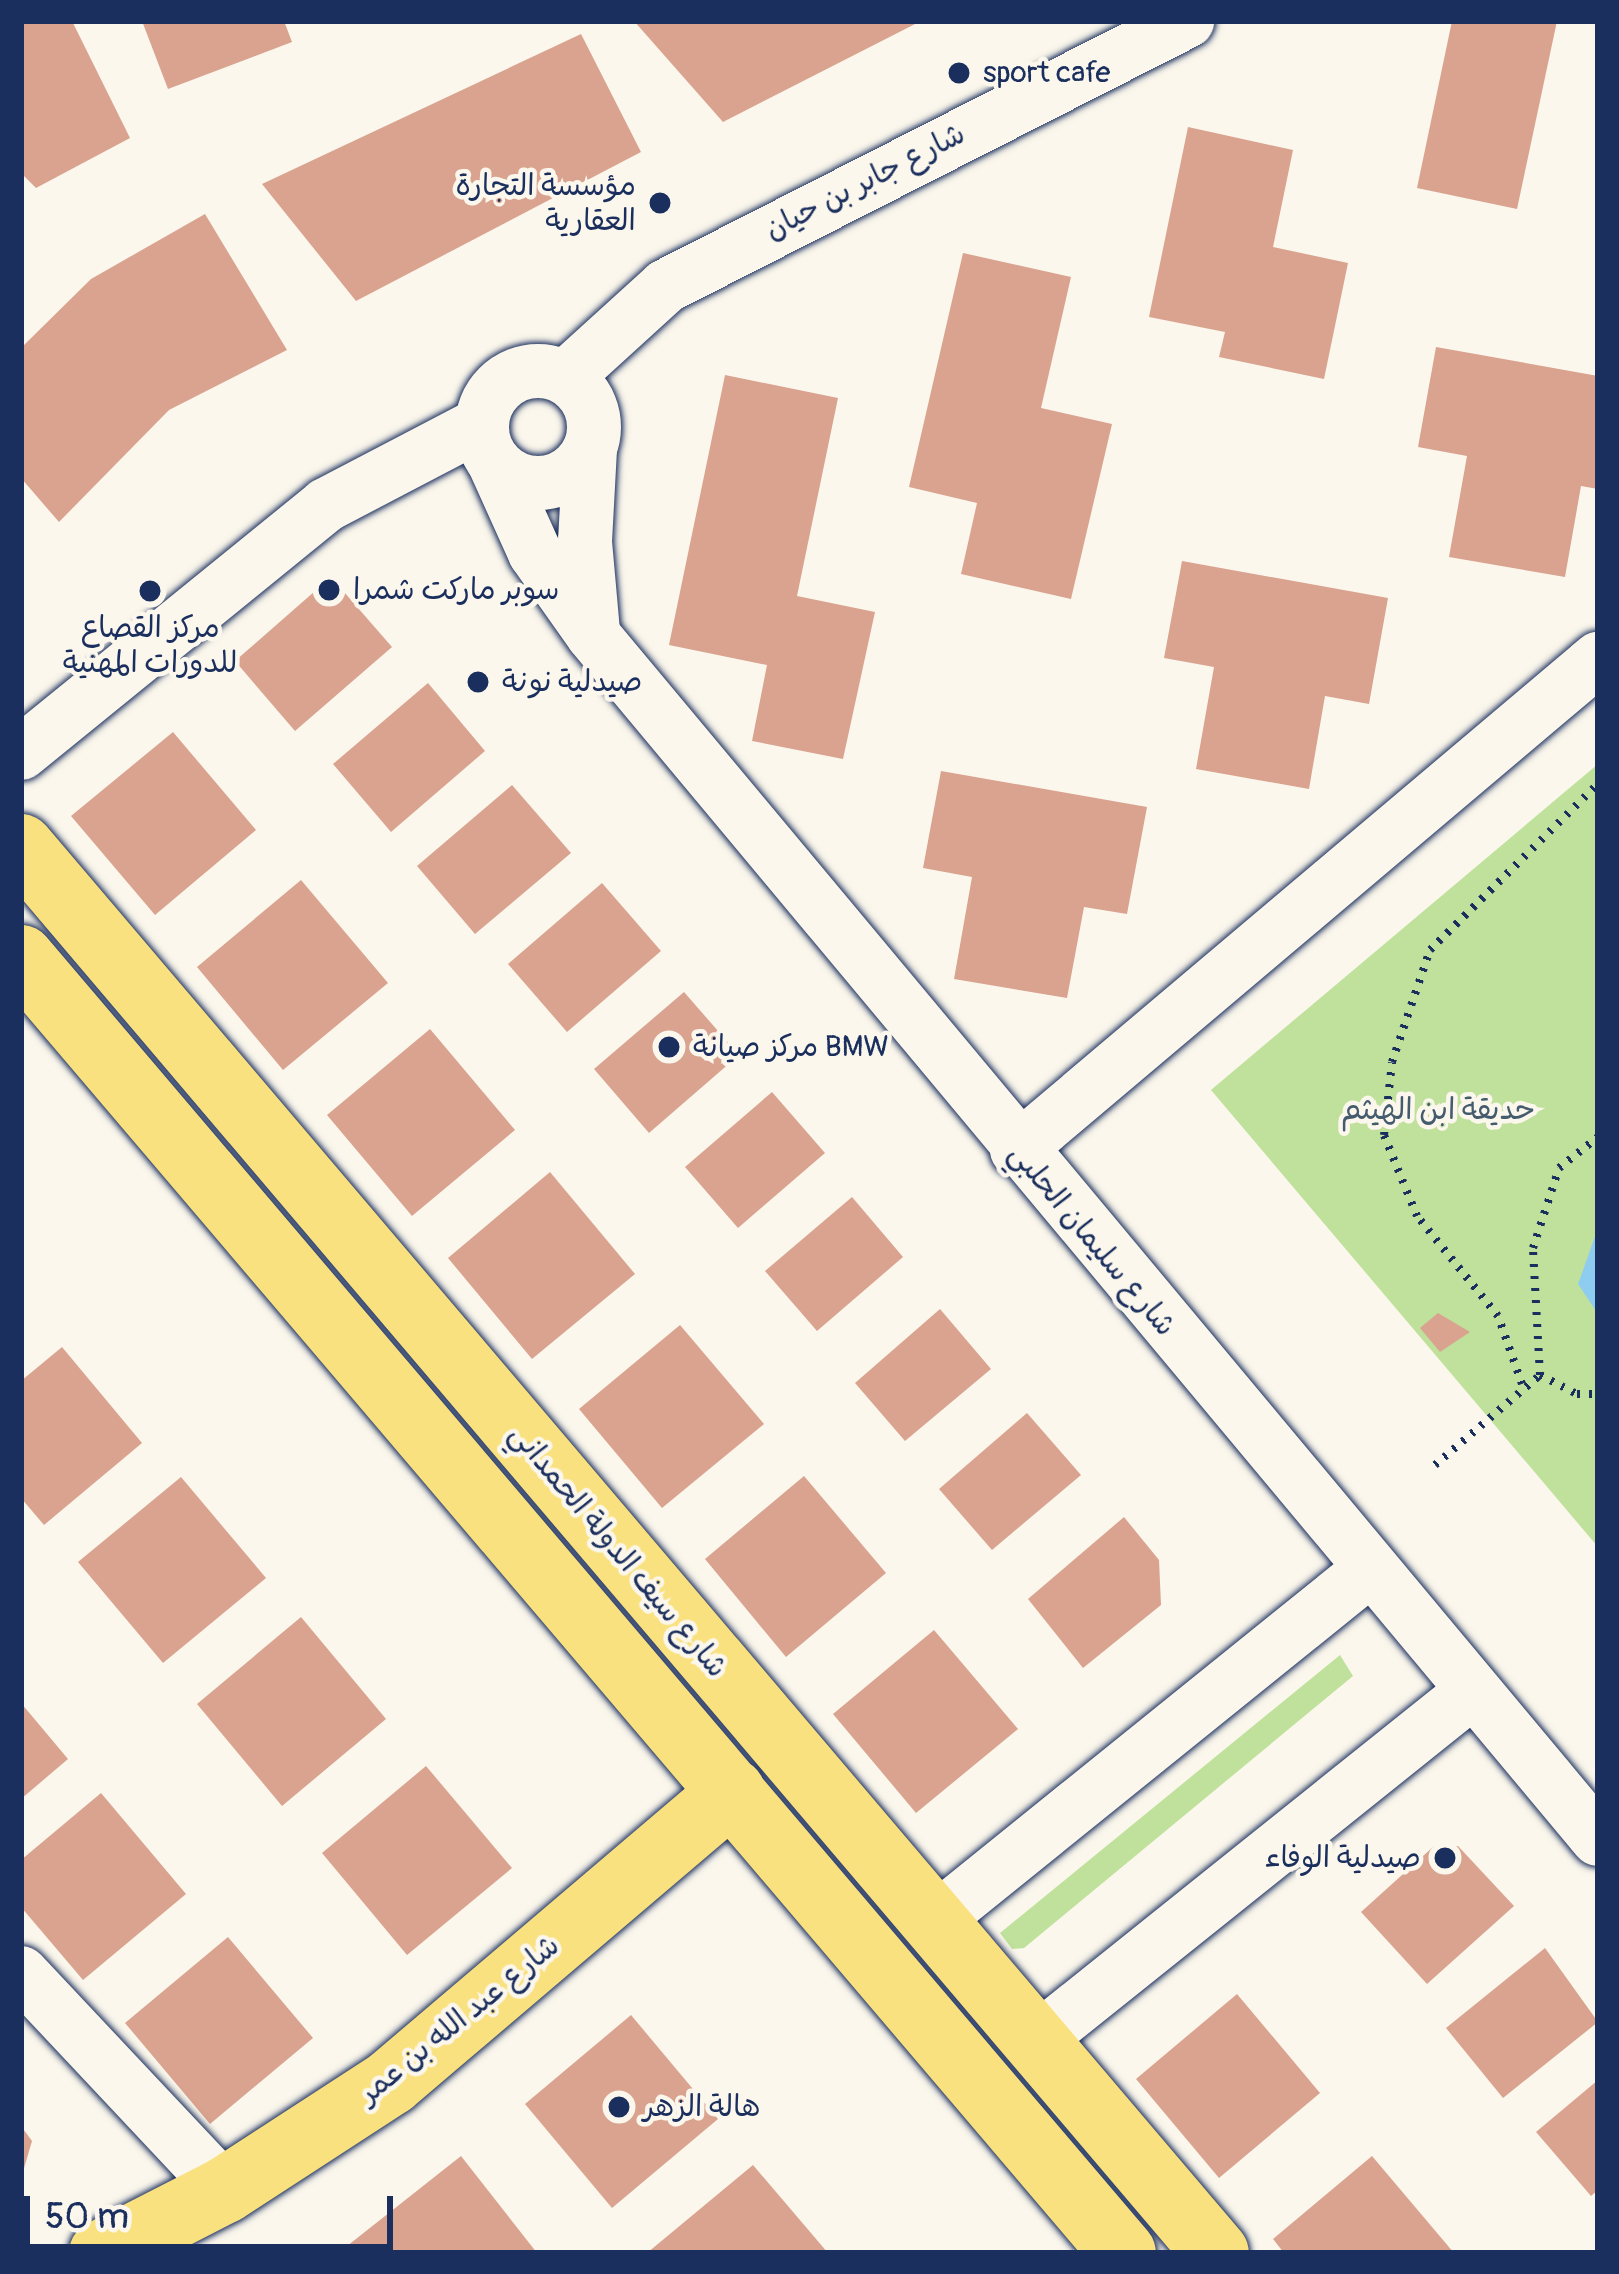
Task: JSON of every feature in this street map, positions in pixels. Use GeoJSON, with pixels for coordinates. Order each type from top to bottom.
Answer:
{"type":"FeatureCollection","features":[{"type":"Feature","properties":{"kind":"main road","name":"شارع سيف الدولة الحمداني"},"geometry":{"type":"LineString","coordinates":[[21,847],[1216,2253]]}},
{"type":"Feature","properties":{"kind":"main road"},"geometry":{"type":"LineString","coordinates":[[21,958],[1124,2253]]}},
{"type":"Feature","properties":{"kind":"main road","name":"شارع عبد الله بن عمر"},"geometry":{"type":"LineString","coordinates":[[102,2253],[225,2190],[391,2082],[732,1792]]}},
{"type":"Feature","properties":{"kind":"street","name":"شارع جابر بن حيان"},"geometry":{"type":"LineString","coordinates":[[566,377],[666,286],[1187,21]]}},
{"type":"Feature","properties":{"kind":"street"},"geometry":{"type":"LineString","coordinates":[[590,449],[564,477],[545,483],[508,475],[488,443],[495,389],[529,371],[566,377],[594,416],[585,542],[593,634]]}},
{"type":"Feature","properties":{"kind":"street"},"geometry":{"type":"LineString","coordinates":[[21,753],[326,505],[488,443]]}},
{"type":"Feature","properties":{"kind":"street","name":"شارع سليمان الحلبي"},"geometry":{"type":"LineString","coordinates":[[488,443],[535,553],[593,634],[1368,1571],[1598,1839]]}},
{"type":"Feature","properties":{"kind":"street"},"geometry":{"type":"LineString","coordinates":[[1017,1150],[1598,659]]}},
{"type":"Feature","properties":{"kind":"street"},"geometry":{"type":"LineString","coordinates":[[934,1922],[1368,1571]]}},
{"type":"Feature","properties":{"kind":"street"},"geometry":{"type":"LineString","coordinates":[[1037,2040],[1473,1691]]}},
{"type":"Feature","properties":{"kind":"street"},"geometry":{"type":"LineString","coordinates":[[21,1972],[225,2190]]}},
{"type":"Feature","properties":{"kind":"path"},"geometry":{"type":"LineString","coordinates":[[1522,1384],[1498,1316],[1418,1216],[1384,1136],[1392,1062],[1430,950],[1598,784]]}},
{"type":"Feature","properties":{"kind":"path"},"geometry":{"type":"LineString","coordinates":[[1540,1376],[1533,1248],[1559,1168],[1598,1137]]}},
{"type":"Feature","properties":{"kind":"path"},"geometry":{"type":"LineString","coordinates":[[1436,1466],[1493,1423],[1522,1384],[1540,1376]]}},
{"type":"Feature","properties":{"kind":"path"},"geometry":{"type":"LineString","coordinates":[[1540,1376],[1576,1394],[1598,1394]]}},
{"type":"Feature","properties":{"kind":"green space","name":"حديقة ابن الهيثم"},"geometry":{"type":"Polygon","coordinates":[[[1598,764],[1598,1547],[1211,1090],[1598,764]]]}},
{"type":"Feature","properties":{"kind":"green space"},"geometry":{"type":"Polygon","coordinates":[[[1340,1655],[1353,1676],[1024,1948],[1012,1949],[1000,1933],[1340,1655]]]}},
{"type":"Feature","properties":{"kind":"water"},"geometry":{"type":"Polygon","coordinates":[[[1598,1228],[1598,1314],[1578,1284],[1598,1228]]]}},
{"type":"Feature","properties":{"kind":"building"},"geometry":{"type":"Polygon","coordinates":[[[21,21],[72,21],[130,138],[36,188],[21,173],[21,21]]]}},
{"type":"Feature","properties":{"kind":"building"},"geometry":{"type":"Polygon","coordinates":[[[142,21],[284,21],[292,42],[168,89],[142,21]]]}},
{"type":"Feature","properties":{"kind":"building"},"geometry":{"type":"Polygon","coordinates":[[[634,21],[921,21],[723,122],[634,21]]]}},
{"type":"Feature","properties":{"kind":"building"},"geometry":{"type":"Polygon","coordinates":[[[1452,21],[1557,21],[1517,209],[1417,188],[1452,21]]]}},
{"type":"Feature","properties":{"kind":"building"},"geometry":{"type":"Polygon","coordinates":[[[581,34],[641,152],[356,301],[262,184],[581,34]]]}},
{"type":"Feature","properties":{"kind":"building"},"geometry":{"type":"Polygon","coordinates":[[[1188,127],[1293,150],[1273,247],[1348,263],[1324,379],[1219,357],[1225,332],[1149,317],[1188,127]]]}},
{"type":"Feature","properties":{"kind":"building"},"geometry":{"type":"Polygon","coordinates":[[[205,214],[287,350],[169,410],[59,522],[21,478],[21,348],[91,279],[205,214]]]}},
{"type":"Feature","properties":{"kind":"building"},"geometry":{"type":"Polygon","coordinates":[[[963,253],[1071,277],[1041,408],[1112,424],[1071,599],[961,574],[977,503],[909,487],[963,253]]]}},
{"type":"Feature","properties":{"kind":"building"},"geometry":{"type":"Polygon","coordinates":[[[1436,347],[1598,376],[1598,489],[1581,486],[1565,577],[1449,557],[1467,456],[1418,447],[1436,347]]]}},
{"type":"Feature","properties":{"kind":"building"},"geometry":{"type":"Polygon","coordinates":[[[725,375],[838,398],[797,596],[875,612],[843,759],[752,741],[767,665],[669,645],[725,375]]]}},
{"type":"Feature","properties":{"kind":"building"},"geometry":{"type":"Polygon","coordinates":[[[1182,561],[1388,598],[1369,704],[1325,696],[1309,789],[1196,769],[1214,667],[1164,658],[1182,561]]]}},
{"type":"Feature","properties":{"kind":"building"},"geometry":{"type":"Polygon","coordinates":[[[331,577],[392,647],[295,731],[235,661],[331,577]]]}},
{"type":"Feature","properties":{"kind":"building"},"geometry":{"type":"Polygon","coordinates":[[[428,683],[485,751],[391,832],[333,764],[428,683]]]}},
{"type":"Feature","properties":{"kind":"building"},"geometry":{"type":"Polygon","coordinates":[[[173,732],[256,830],[155,915],[71,816],[173,732]]]}},
{"type":"Feature","properties":{"kind":"building"},"geometry":{"type":"Polygon","coordinates":[[[941,771],[1147,807],[1127,914],[1084,907],[1067,998],[954,979],[972,877],[923,868],[941,771]]]}},
{"type":"Feature","properties":{"kind":"building"},"geometry":{"type":"Polygon","coordinates":[[[512,785],[571,853],[475,934],[417,866],[512,785]]]}},
{"type":"Feature","properties":{"kind":"building"},"geometry":{"type":"Polygon","coordinates":[[[301,880],[388,983],[283,1070],[197,967],[301,880]]]}},
{"type":"Feature","properties":{"kind":"building"},"geometry":{"type":"Polygon","coordinates":[[[602,883],[661,951],[567,1032],[508,964],[602,883]]]}},
{"type":"Feature","properties":{"kind":"building"},"geometry":{"type":"Polygon","coordinates":[[[684,992],[739,1055],[649,1133],[594,1069],[684,992]]]}},
{"type":"Feature","properties":{"kind":"building"},"geometry":{"type":"Polygon","coordinates":[[[430,1029],[515,1130],[412,1216],[327,1115],[430,1029]]]}},
{"type":"Feature","properties":{"kind":"building"},"geometry":{"type":"Polygon","coordinates":[[[772,1092],[825,1153],[738,1228],[685,1167],[772,1092]]]}},
{"type":"Feature","properties":{"kind":"building"},"geometry":{"type":"Polygon","coordinates":[[[550,1172],[635,1274],[532,1359],[448,1258],[550,1172]]]}},
{"type":"Feature","properties":{"kind":"building"},"geometry":{"type":"Polygon","coordinates":[[[852,1197],[903,1257],[817,1331],[765,1271],[852,1197]]]}},
{"type":"Feature","properties":{"kind":"building"},"geometry":{"type":"Polygon","coordinates":[[[940,1309],[991,1369],[905,1441],[855,1383],[940,1309]]]}},
{"type":"Feature","properties":{"kind":"building"},"geometry":{"type":"Polygon","coordinates":[[[1438,1313],[1470,1332],[1440,1352],[1420,1328],[1438,1313]]]}},
{"type":"Feature","properties":{"kind":"building"},"geometry":{"type":"Polygon","coordinates":[[[680,1325],[764,1424],[662,1508],[579,1409],[680,1325]]]}},
{"type":"Feature","properties":{"kind":"building"},"geometry":{"type":"Polygon","coordinates":[[[62,1347],[142,1443],[44,1525],[21,1498],[21,1381],[62,1347]]]}},
{"type":"Feature","properties":{"kind":"building"},"geometry":{"type":"Polygon","coordinates":[[[1027,1413],[1081,1475],[992,1550],[939,1489],[1027,1413]]]}},
{"type":"Feature","properties":{"kind":"building"},"geometry":{"type":"Polygon","coordinates":[[[804,1476],[886,1573],[786,1657],[705,1559],[804,1476]]]}},
{"type":"Feature","properties":{"kind":"building"},"geometry":{"type":"Polygon","coordinates":[[[181,1477],[266,1578],[163,1663],[78,1562],[181,1477]]]}},
{"type":"Feature","properties":{"kind":"building"},"geometry":{"type":"Polygon","coordinates":[[[1124,1517],[1159,1560],[1161,1605],[1083,1668],[1028,1599],[1124,1517]]]}},
{"type":"Feature","properties":{"kind":"building"},"geometry":{"type":"Polygon","coordinates":[[[301,1617],[386,1719],[282,1806],[197,1704],[301,1617]]]}},
{"type":"Feature","properties":{"kind":"building"},"geometry":{"type":"Polygon","coordinates":[[[934,1630],[1018,1729],[916,1813],[833,1714],[934,1630]]]}},
{"type":"Feature","properties":{"kind":"building"},"geometry":{"type":"Polygon","coordinates":[[[21,1703],[68,1759],[21,1799],[21,1703]]]}},
{"type":"Feature","properties":{"kind":"building"},"geometry":{"type":"Polygon","coordinates":[[[426,1766],[512,1868],[407,1955],[322,1853],[426,1766]]]}},
{"type":"Feature","properties":{"kind":"building"},"geometry":{"type":"Polygon","coordinates":[[[101,1793],[186,1894],[83,1980],[21,1907],[21,1860],[101,1793]]]}},
{"type":"Feature","properties":{"kind":"building"},"geometry":{"type":"Polygon","coordinates":[[[1458,1846],[1514,1906],[1427,1984],[1361,1912],[1433,1847],[1458,1846]]]}},
{"type":"Feature","properties":{"kind":"building"},"geometry":{"type":"Polygon","coordinates":[[[228,1937],[313,2038],[210,2124],[125,2023],[228,1937]]]}},
{"type":"Feature","properties":{"kind":"building"},"geometry":{"type":"Polygon","coordinates":[[[1545,1948],[1598,2022],[1503,2098],[1446,2028],[1545,1948]]]}},
{"type":"Feature","properties":{"kind":"building"},"geometry":{"type":"Polygon","coordinates":[[[1237,1994],[1320,2093],[1219,2178],[1136,2079],[1237,1994]]]}},
{"type":"Feature","properties":{"kind":"building"},"geometry":{"type":"Polygon","coordinates":[[[631,2015],[718,2119],[612,2208],[525,2104],[631,2015]]]}},
{"type":"Feature","properties":{"kind":"building"},"geometry":{"type":"Polygon","coordinates":[[[1598,2080],[1598,2190],[1591,2196],[1536,2132],[1598,2080]]]}},
{"type":"Feature","properties":{"kind":"building"},"geometry":{"type":"Polygon","coordinates":[[[21,2126],[32,2141],[22,2175],[21,2175],[21,2126]]]}},
{"type":"Feature","properties":{"kind":"building"},"geometry":{"type":"Polygon","coordinates":[[[461,2156],[537,2253],[344,2253],[342,2250],[461,2156]]]}},
{"type":"Feature","properties":{"kind":"building"},"geometry":{"type":"Polygon","coordinates":[[[1372,2156],[1454,2253],[1284,2253],[1273,2239],[1372,2156]]]}},
{"type":"Feature","properties":{"kind":"building"},"geometry":{"type":"Polygon","coordinates":[[[753,2165],[828,2253],[647,2253],[753,2165]]]}},
{"type":"Feature","properties":{"kind":"place","name":"sport cafe"},"geometry":{"type":"Point","coordinates":[959,73]}},
{"type":"Feature","properties":{"kind":"place","name":"مؤسسة التجارة العقارية"},"geometry":{"type":"Point","coordinates":[660,203]}},
{"type":"Feature","properties":{"kind":"place","name":"سوبر ماركت شمرا"},"geometry":{"type":"Point","coordinates":[329,590]}},
{"type":"Feature","properties":{"kind":"place","name":"مركز القصاع للدورات المهنية"},"geometry":{"type":"Point","coordinates":[150,591]}},
{"type":"Feature","properties":{"kind":"place","name":"صيدلية نونة"},"geometry":{"type":"Point","coordinates":[478,682]}},
{"type":"Feature","properties":{"kind":"place","name":"مركز صيانة BMW"},"geometry":{"type":"Point","coordinates":[669,1047]}},
{"type":"Feature","properties":{"kind":"place","name":"صيدلية الوفاء"},"geometry":{"type":"Point","coordinates":[1445,1858]}},
{"type":"Feature","properties":{"kind":"place","name":"هالة الزهر"},"geometry":{"type":"Point","coordinates":[619,2107]}}]}
